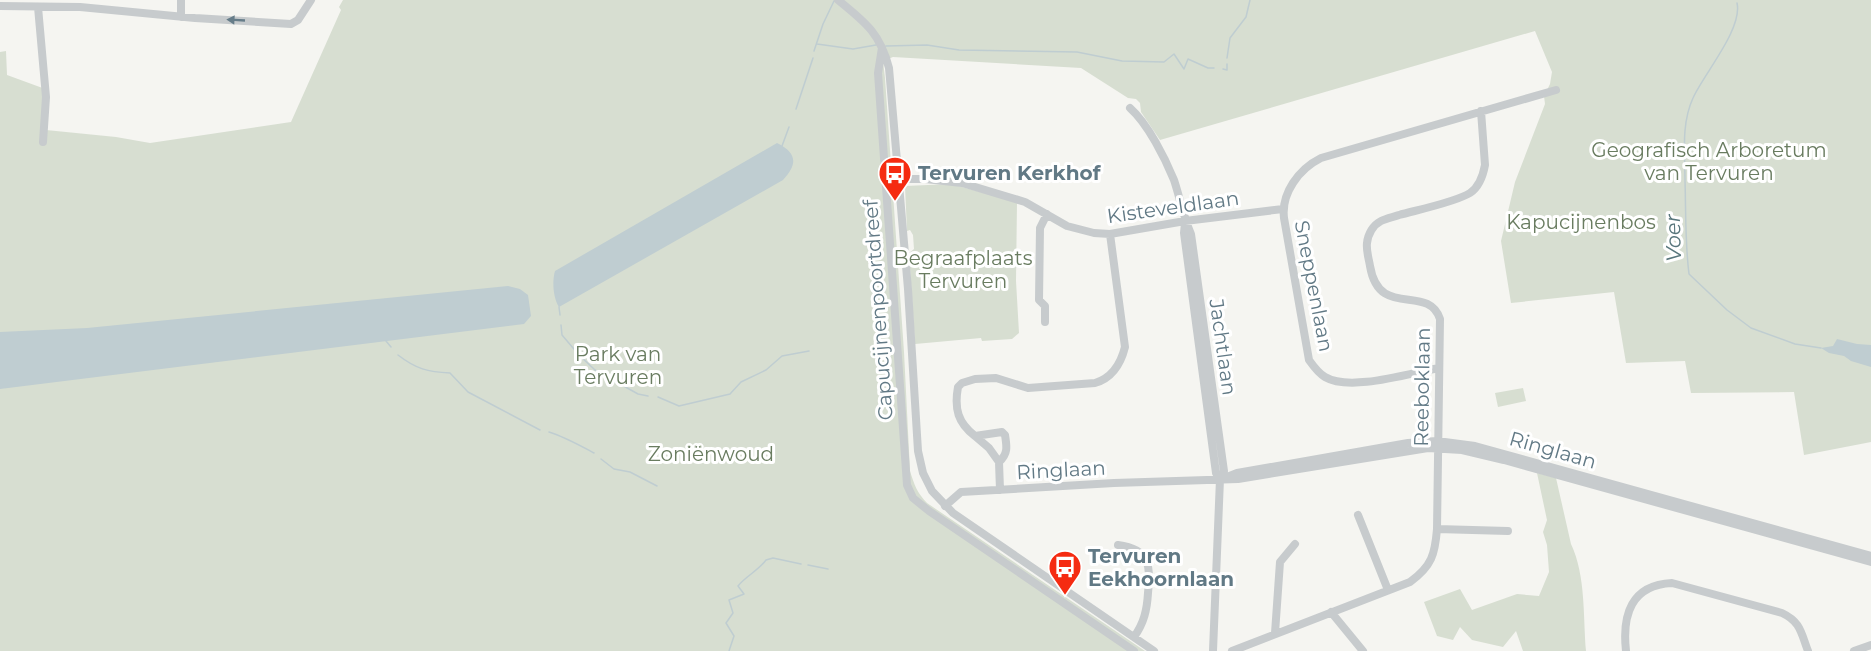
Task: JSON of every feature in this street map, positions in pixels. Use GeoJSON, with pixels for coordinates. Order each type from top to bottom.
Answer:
{"type":"FeatureCollection","features":[{"type":"Feature","properties":{"kind":"street"},"geometry":{"type":"LineString","coordinates":[[182,0],[182,17]]}},
{"type":"Feature","properties":{"kind":"street"},"geometry":{"type":"LineString","coordinates":[[0,6],[80,7],[291,24],[298,20],[310,0]]}},
{"type":"Feature","properties":{"kind":"street"},"geometry":{"type":"LineString","coordinates":[[838,0],[877,36],[889,69],[908,289],[918,451],[925,479],[945,506],[1155,651]]}},
{"type":"Feature","properties":{"kind":"street"},"geometry":{"type":"LineString","coordinates":[[38,7],[46,97],[43,142]]}},
{"type":"Feature","properties":{"kind":"street","name":"Capucijnenpoortdreef"},"geometry":{"type":"LineString","coordinates":[[882,47],[878,74],[906,474],[913,498],[1134,651]]}},
{"type":"Feature","properties":{"kind":"street","name":"Sneppenlaan"},"geometry":{"type":"LineString","coordinates":[[1439,368],[1353,384],[1326,378],[1318,372],[1309,360],[1283,210],[1293,182],[1313,162],[1556,90]]}},
{"type":"Feature","properties":{"kind":"street","name":"Jachtlaan"},"geometry":{"type":"LineString","coordinates":[[1130,108],[1137,114],[1160,152],[1174,181],[1193,244],[1224,471],[1220,479],[1213,651]]}},
{"type":"Feature","properties":{"kind":"street","name":"Reeboklaan"},"geometry":{"type":"LineString","coordinates":[[1232,651],[1410,582],[1432,560],[1437,529],[1440,326],[1438,314],[1425,303],[1394,298],[1381,292],[1372,278],[1367,248],[1368,238],[1370,231],[1382,220],[1462,197],[1476,188],[1485,165],[1481,111]]}},
{"type":"Feature","properties":{"kind":"street","name":"Kisteveldlaan"},"geometry":{"type":"LineString","coordinates":[[899,179],[962,183],[1017,199],[1080,231],[1110,234],[1185,221],[1283,210]]}},
{"type":"Feature","properties":{"kind":"street"},"geometry":{"type":"LineString","coordinates":[[1045,322],[1045,306],[1039,300],[1040,228],[1047,214]]}},
{"type":"Feature","properties":{"kind":"street"},"geometry":{"type":"LineString","coordinates":[[1000,490],[999,462],[989,447],[961,423],[958,415],[958,387],[962,383],[975,379],[996,378],[1028,388],[1095,384],[1105,379],[1119,363],[1125,347],[1110,234]]}},
{"type":"Feature","properties":{"kind":"street"},"geometry":{"type":"LineString","coordinates":[[975,436],[1002,432],[1005,435],[1007,451],[999,462]]}},
{"type":"Feature","properties":{"kind":"street","name":"Ringlaan"},"geometry":{"type":"LineString","coordinates":[[945,506],[961,492],[1238,479],[1437,444],[1493,450],[1871,556]]}},
{"type":"Feature","properties":{"kind":"street","name":"Ringlaan"},"geometry":{"type":"LineString","coordinates":[[1437,444],[1504,460],[1871,562]]}},
{"type":"Feature","properties":{"kind":"street"},"geometry":{"type":"LineString","coordinates":[[1358,515],[1388,590]]}},
{"type":"Feature","properties":{"kind":"street"},"geometry":{"type":"LineString","coordinates":[[1437,529],[1508,531]]}},
{"type":"Feature","properties":{"kind":"street"},"geometry":{"type":"LineString","coordinates":[[1275,633],[1280,562],[1295,544]]}},
{"type":"Feature","properties":{"kind":"street"},"geometry":{"type":"LineString","coordinates":[[1118,545],[1129,547],[1144,556],[1150,570],[1146,613],[1134,638]]}},
{"type":"Feature","properties":{"kind":"street"},"geometry":{"type":"LineString","coordinates":[[1626,651],[1625,623],[1631,606],[1644,591],[1655,585],[1672,583],[1782,612],[1793,618],[1799,625],[1808,651]]}},
{"type":"Feature","properties":{"kind":"street"},"geometry":{"type":"LineString","coordinates":[[1331,612],[1363,651]]}},
{"type":"Feature","properties":{"kind":"street"},"geometry":{"type":"LineString","coordinates":[[1854,651],[1871,645]]}},
{"type":"Feature","properties":{"kind":"green space","name":"Zoniënwoud"},"geometry":{"type":"Polygon","coordinates":[[[343,0],[1871,0],[1871,442],[1804,455],[1794,392],[1691,393],[1685,361],[1626,363],[1614,292],[1511,303],[1501,241],[1515,182],[1545,104],[1544,96],[1550,84],[1552,72],[1535,31],[1160,140],[1141,112],[1140,103],[1136,99],[1128,98],[1081,68],[893,57],[883,61],[904,352],[910,471],[914,484],[927,503],[1145,651],[0,651],[0,52],[6,51],[7,75],[48,90],[46,130],[150,143],[291,122],[341,10],[339,7],[343,0]]]}},
{"type":"Feature","properties":{"kind":"green space","name":"Begraafplaats Tervuren"},"geometry":{"type":"Polygon","coordinates":[[[951,184],[1017,202],[1016,281],[1019,333],[1012,339],[982,341],[981,338],[915,344],[909,253],[914,249],[913,235],[910,230],[907,231],[905,186],[951,184]]]}},
{"type":"Feature","properties":{"kind":"green space"},"geometry":{"type":"Polygon","coordinates":[[[1523,388],[1526,401],[1498,407],[1495,393],[1523,388]]]}},
{"type":"Feature","properties":{"kind":"green space"},"geometry":{"type":"Polygon","coordinates":[[[1537,473],[1556,478],[1579,569],[1586,651],[1523,651],[1516,631],[1503,647],[1472,640],[1460,627],[1453,640],[1437,636],[1424,602],[1460,589],[1472,610],[1517,594],[1539,596],[1549,572],[1547,545],[1543,532],[1547,520],[1537,473]]]}},
{"type":"Feature","properties":{"kind":"shaded area"},"geometry":{"type":"Polygon","coordinates":[[[777,143],[792,155],[793,159],[791,169],[783,180],[559,307],[555,299],[555,271],[777,143]]]}},
{"type":"Feature","properties":{"kind":"shaded area"},"geometry":{"type":"Polygon","coordinates":[[[508,286],[520,289],[528,295],[531,316],[524,324],[0,389],[0,332],[87,328],[508,286]]]}},
{"type":"Feature","properties":{"kind":"shaded area"},"geometry":{"type":"Polygon","coordinates":[[[1837,339],[1871,345],[1871,367],[1851,361],[1844,356],[1829,353],[1821,348],[1833,346],[1837,339]]]}},
{"type":"Feature","properties":{"kind":"waterway"},"geometry":{"type":"LineString","coordinates":[[1227,58],[1230,38],[1246,17],[1250,0]]}},
{"type":"Feature","properties":{"kind":"waterway"},"geometry":{"type":"LineString","coordinates":[[814,51],[834,1]]}},
{"type":"Feature","properties":{"kind":"waterway","name":"Voer"},"geometry":{"type":"LineString","coordinates":[[1737,3],[1734,26],[1693,98],[1685,129],[1686,239],[1689,274],[1727,310],[1751,328],[1795,344],[1821,348]]}},
{"type":"Feature","properties":{"kind":"waterway"},"geometry":{"type":"LineString","coordinates":[[817,44],[853,49],[876,45]]}},
{"type":"Feature","properties":{"kind":"waterway"},"geometry":{"type":"LineString","coordinates":[[886,46],[927,45],[959,50],[1077,52],[1122,61],[1164,62],[1174,54],[1184,69],[1188,59],[1208,68],[1214,68]]}},
{"type":"Feature","properties":{"kind":"waterway"},"geometry":{"type":"LineString","coordinates":[[796,109],[813,58]]}},
{"type":"Feature","properties":{"kind":"waterway"},"geometry":{"type":"LineString","coordinates":[[1223,69],[1227,70],[1227,64]]}},
{"type":"Feature","properties":{"kind":"waterway"},"geometry":{"type":"LineString","coordinates":[[782,146],[789,127]]}},
{"type":"Feature","properties":{"kind":"waterway"},"geometry":{"type":"LineString","coordinates":[[559,307],[560,315]]}},
{"type":"Feature","properties":{"kind":"waterway"},"geometry":{"type":"LineString","coordinates":[[561,325],[562,335],[595,370],[638,394],[648,396]]}},
{"type":"Feature","properties":{"kind":"waterway"},"geometry":{"type":"LineString","coordinates":[[386,341],[391,347]]}},
{"type":"Feature","properties":{"kind":"waterway"},"geometry":{"type":"LineString","coordinates":[[658,397],[679,406],[730,394],[741,382],[766,370],[782,356],[809,351]]}},
{"type":"Feature","properties":{"kind":"waterway"},"geometry":{"type":"LineString","coordinates":[[398,355],[422,369],[450,373],[468,392],[540,430]]}},
{"type":"Feature","properties":{"kind":"waterway"},"geometry":{"type":"LineString","coordinates":[[549,432],[594,453]]}},
{"type":"Feature","properties":{"kind":"waterway"},"geometry":{"type":"LineString","coordinates":[[601,459],[614,469],[630,472],[657,486]]}},
{"type":"Feature","properties":{"kind":"waterway"},"geometry":{"type":"LineString","coordinates":[[729,651],[734,636],[726,623],[733,613],[729,600],[744,594],[738,586],[766,560],[773,558],[801,564]]}},
{"type":"Feature","properties":{"kind":"waterway"},"geometry":{"type":"LineString","coordinates":[[808,565],[828,569]]}},
{"type":"Feature","properties":{"kind":"place","name":"Tervuren Kerkhof"},"geometry":{"type":"Point","coordinates":[895,202]}},
{"type":"Feature","properties":{"kind":"place","name":"Tervuren Eekhoornlaan"},"geometry":{"type":"Point","coordinates":[1065,596]}},
{"type":"Feature","properties":{"kind":"park label","name":"Geografisch Arboretum van Tervuren"},"geometry":{"type":"Point","coordinates":[1709,162]}},
{"type":"Feature","properties":{"kind":"park label","name":"Kapucijnenbos"},"geometry":{"type":"Point","coordinates":[1581,222]}},
{"type":"Feature","properties":{"kind":"park label","name":"Park van Tervuren"},"geometry":{"type":"Point","coordinates":[618,366]}}]}
